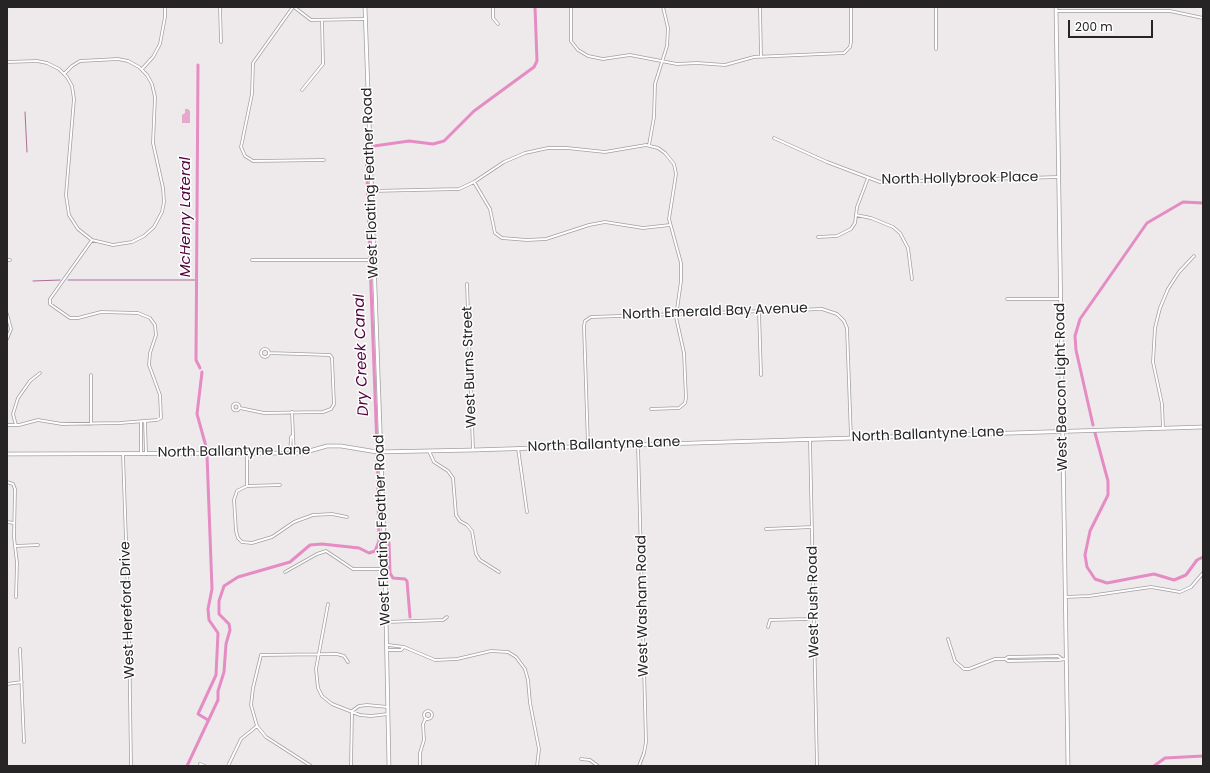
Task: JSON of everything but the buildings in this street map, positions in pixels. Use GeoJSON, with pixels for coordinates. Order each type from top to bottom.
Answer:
{"type":"FeatureCollection","features":[{"type":"Feature","properties":{"kind":"main road","name":"West Floating Feather Road"},"geometry":{"type":"LineString","coordinates":[[365,7],[388,645],[389,766]]}},
{"type":"Feature","properties":{"kind":"main road","name":"West Beacon Light Road"},"geometry":{"type":"LineString","coordinates":[[1056,7],[1068,766]]}},
{"type":"Feature","properties":{"kind":"main road","name":"North Ballantyne Lane"},"geometry":{"type":"LineString","coordinates":[[7,454],[292,453],[313,451],[326,446],[341,446],[381,452],[429,451],[1203,427]]}},
{"type":"Feature","properties":{"kind":"street"},"geometry":{"type":"LineString","coordinates":[[142,69],[153,58],[160,44],[165,17],[165,7]]}},
{"type":"Feature","properties":{"kind":"street"},"geometry":{"type":"LineString","coordinates":[[220,7],[220,42]]}},
{"type":"Feature","properties":{"kind":"street"},"geometry":{"type":"LineString","coordinates":[[324,160],[257,161],[245,156],[241,150],[241,141],[252,94],[253,63],[294,7],[308,18],[322,20],[366,19]]}},
{"type":"Feature","properties":{"kind":"street"},"geometry":{"type":"LineString","coordinates":[[493,7],[493,18],[498,24]]}},
{"type":"Feature","properties":{"kind":"street"},"geometry":{"type":"LineString","coordinates":[[571,7],[570,37],[576,48],[584,54],[595,58],[606,59],[630,55],[677,64],[697,63],[728,65],[761,56],[840,54],[848,51],[852,42],[851,7]]}},
{"type":"Feature","properties":{"kind":"street"},"geometry":{"type":"LineString","coordinates":[[649,145],[654,117],[655,84],[667,46],[668,32],[663,7]]}},
{"type":"Feature","properties":{"kind":"street"},"geometry":{"type":"LineString","coordinates":[[760,7],[761,56]]}},
{"type":"Feature","properties":{"kind":"street"},"geometry":{"type":"LineString","coordinates":[[936,7],[936,49]]}},
{"type":"Feature","properties":{"kind":"street"},"geometry":{"type":"LineString","coordinates":[[1056,12],[1170,11],[1203,18]]}},
{"type":"Feature","properties":{"kind":"street"},"geometry":{"type":"LineString","coordinates":[[302,90],[323,64],[322,20]]}},
{"type":"Feature","properties":{"kind":"street"},"geometry":{"type":"LineString","coordinates":[[7,62],[44,62],[56,67],[64,74],[72,86],[74,99],[66,201],[69,215],[80,232],[92,240],[113,245],[132,242],[149,232],[158,221],[162,212],[164,191],[153,143],[155,94],[151,81],[142,69],[134,63],[121,59],[86,60],[74,64],[64,74]]}},
{"type":"Feature","properties":{"kind":"street","name":"North Hollybrook Place"},"geometry":{"type":"LineString","coordinates":[[774,138],[827,162],[868,178],[893,183],[1059,177]]}},
{"type":"Feature","properties":{"kind":"street"},"geometry":{"type":"LineString","coordinates":[[371,191],[450,190],[463,188],[504,162],[536,150],[567,148],[605,152],[639,145],[649,145],[665,153],[675,169],[676,180],[670,213],[670,225],[679,255],[681,271],[676,313],[677,328],[684,353],[685,403],[679,408],[651,409]]}},
{"type":"Feature","properties":{"kind":"street"},"geometry":{"type":"LineString","coordinates":[[818,237],[836,236],[848,231],[853,226],[857,207],[868,178]]}},
{"type":"Feature","properties":{"kind":"street"},"geometry":{"type":"LineString","coordinates":[[474,182],[490,209],[495,233],[505,239],[546,239],[589,225],[605,222],[643,228],[670,225]]}},
{"type":"Feature","properties":{"kind":"street"},"geometry":{"type":"LineString","coordinates":[[856,215],[871,218],[893,228],[900,233],[908,248],[912,279]]}},
{"type":"Feature","properties":{"kind":"street"},"geometry":{"type":"LineString","coordinates":[[7,425],[16,425],[38,420],[62,424],[91,424],[145,421],[161,418],[160,395],[149,365],[150,353],[156,335],[154,325],[150,318],[138,313],[100,312],[78,318],[70,318],[52,307],[50,302],[92,240]]}},
{"type":"Feature","properties":{"kind":"street"},"geometry":{"type":"LineString","coordinates":[[1163,428],[1162,404],[1153,362],[1155,328],[1160,308],[1168,289],[1179,272],[1194,256]]}},
{"type":"Feature","properties":{"kind":"street"},"geometry":{"type":"LineString","coordinates":[[252,260],[374,260]]}},
{"type":"Feature","properties":{"kind":"street","name":"West Burns Street"},"geometry":{"type":"LineString","coordinates":[[467,284],[472,450]]}},
{"type":"Feature","properties":{"kind":"street"},"geometry":{"type":"LineString","coordinates":[[1007,299],[1061,299]]}},
{"type":"Feature","properties":{"kind":"street","name":"North Emerald Bay Avenue"},"geometry":{"type":"LineString","coordinates":[[588,446],[584,326],[588,318],[594,316],[759,310],[822,309],[833,312],[841,317],[848,333],[851,438]]}},
{"type":"Feature","properties":{"kind":"street"},"geometry":{"type":"LineString","coordinates":[[759,310],[761,375]]}},
{"type":"Feature","properties":{"kind":"street"},"geometry":{"type":"LineString","coordinates":[[7,314],[11,322],[11,329],[7,339]]}},
{"type":"Feature","properties":{"kind":"street"},"geometry":{"type":"LineString","coordinates":[[240,408],[264,413],[323,412],[331,409],[335,399],[332,358],[330,355],[269,353],[265,349],[261,353],[264,357],[269,353]]}},
{"type":"Feature","properties":{"kind":"street"},"geometry":{"type":"LineString","coordinates":[[16,425],[13,414],[18,398],[30,381],[40,373]]}},
{"type":"Feature","properties":{"kind":"street"},"geometry":{"type":"LineString","coordinates":[[91,375],[91,424]]}},
{"type":"Feature","properties":{"kind":"street"},"geometry":{"type":"LineString","coordinates":[[292,412],[292,453]]}},
{"type":"Feature","properties":{"kind":"street"},"geometry":{"type":"LineString","coordinates":[[141,421],[141,454]]}},
{"type":"Feature","properties":{"kind":"street"},"geometry":{"type":"LineString","coordinates":[[145,421],[146,454]]}},
{"type":"Feature","properties":{"kind":"street","name":"West Rush Road"},"geometry":{"type":"LineString","coordinates":[[810,439],[817,766]]}},
{"type":"Feature","properties":{"kind":"street","name":"West Washam Road"},"geometry":{"type":"LineString","coordinates":[[638,444],[646,742],[639,766]]}},
{"type":"Feature","properties":{"kind":"street"},"geometry":{"type":"LineString","coordinates":[[518,448],[527,512]]}},
{"type":"Feature","properties":{"kind":"street"},"geometry":{"type":"LineString","coordinates":[[429,451],[434,462],[448,471],[453,478],[456,515],[460,521],[467,525],[472,531],[476,554],[480,560],[499,572]]}},
{"type":"Feature","properties":{"kind":"street"},"geometry":{"type":"LineString","coordinates":[[247,453],[247,486]]}},
{"type":"Feature","properties":{"kind":"street","name":"West Hereford Drive"},"geometry":{"type":"LineString","coordinates":[[123,454],[129,627],[131,766]]}},
{"type":"Feature","properties":{"kind":"street"},"geometry":{"type":"LineString","coordinates":[[7,482],[14,484],[15,488],[14,523],[17,563],[16,597]]}},
{"type":"Feature","properties":{"kind":"street"},"geometry":{"type":"LineString","coordinates":[[280,485],[247,486],[237,491],[234,500],[236,531],[238,538],[242,542],[252,543],[272,537],[294,522],[313,515],[332,514],[347,518]]}},
{"type":"Feature","properties":{"kind":"street"},"geometry":{"type":"LineString","coordinates":[[7,522],[14,523]]}},
{"type":"Feature","properties":{"kind":"street"},"geometry":{"type":"LineString","coordinates":[[766,528],[812,527]]}},
{"type":"Feature","properties":{"kind":"street"},"geometry":{"type":"LineString","coordinates":[[15,546],[38,545]]}},
{"type":"Feature","properties":{"kind":"street"},"geometry":{"type":"LineString","coordinates":[[285,572],[317,554],[326,551],[353,569],[385,568]]}},
{"type":"Feature","properties":{"kind":"street"},"geometry":{"type":"LineString","coordinates":[[1065,597],[1089,596],[1151,587],[1180,592],[1191,587],[1203,573]]}},
{"type":"Feature","properties":{"kind":"street"},"geometry":{"type":"LineString","coordinates":[[328,604],[318,654],[316,679],[322,696],[332,704],[352,711],[371,716],[388,714]]}},
{"type":"Feature","properties":{"kind":"street"},"geometry":{"type":"LineString","coordinates":[[387,622],[443,620],[447,617]]}},
{"type":"Feature","properties":{"kind":"street"},"geometry":{"type":"LineString","coordinates":[[768,628],[770,620],[806,619],[815,617]]}},
{"type":"Feature","properties":{"kind":"street"},"geometry":{"type":"LineString","coordinates":[[948,639],[955,661],[964,669],[969,669],[995,659],[1008,657],[1058,656],[1062,659]]}},
{"type":"Feature","properties":{"kind":"street"},"geometry":{"type":"LineString","coordinates":[[388,645],[404,647],[435,660],[457,659],[477,653],[500,650],[508,652],[520,660],[525,669],[528,680],[530,703],[538,740],[539,758],[537,766]]}},
{"type":"Feature","properties":{"kind":"street"},"geometry":{"type":"LineString","coordinates":[[388,650],[401,650],[404,647]]}},
{"type":"Feature","properties":{"kind":"street"},"geometry":{"type":"LineString","coordinates":[[20,649],[24,742]]}},
{"type":"Feature","properties":{"kind":"street"},"geometry":{"type":"LineString","coordinates":[[311,766],[266,737],[257,726],[252,712],[251,701],[259,659],[261,656],[337,654],[344,656],[348,662]]}},
{"type":"Feature","properties":{"kind":"street"},"geometry":{"type":"LineString","coordinates":[[1005,658],[1008,661],[1066,659]]}},
{"type":"Feature","properties":{"kind":"street"},"geometry":{"type":"LineString","coordinates":[[7,684],[22,682]]}},
{"type":"Feature","properties":{"kind":"street"},"geometry":{"type":"LineString","coordinates":[[352,711],[360,706],[367,705],[388,707]]}},
{"type":"Feature","properties":{"kind":"street"},"geometry":{"type":"LineString","coordinates":[[351,766],[352,711]]}},
{"type":"Feature","properties":{"kind":"street"},"geometry":{"type":"LineString","coordinates":[[420,766],[420,753],[424,740],[423,724],[426,718],[424,713],[429,711],[432,717],[426,718]]}},
{"type":"Feature","properties":{"kind":"street"},"geometry":{"type":"LineString","coordinates":[[228,766],[241,739],[257,726]]}},
{"type":"Feature","properties":{"kind":"street"},"geometry":{"type":"LineString","coordinates":[[581,759],[590,760],[598,766]]}},
{"type":"Feature","properties":{"kind":"street"},"geometry":{"type":"LineString","coordinates":[[200,764],[205,766]]}},
{"type":"Feature","properties":{"kind":"shaded area"},"geometry":{"type":"Polygon","coordinates":[[[185,109],[190,111],[190,123],[182,123],[182,115],[185,113],[185,109]]]}},
{"type":"Feature","properties":{"kind":"waterway","name":"Dry Creek Canal"},"geometry":{"type":"LineString","coordinates":[[374,146],[409,141],[433,144],[444,141],[474,111],[534,67],[537,61],[535,7]]}},
{"type":"Feature","properties":{"kind":"waterway","name":"McHenry Lateral"},"geometry":{"type":"LineString","coordinates":[[198,65],[196,360],[200,368]]}},
{"type":"Feature","properties":{"kind":"waterway"},"geometry":{"type":"LineString","coordinates":[[25,112],[27,152]]}},
{"type":"Feature","properties":{"kind":"waterway","name":"Dry Creek Canal"},"geometry":{"type":"LineString","coordinates":[[368,148],[366,149],[370,257]]}},
{"type":"Feature","properties":{"kind":"waterway"},"geometry":{"type":"LineString","coordinates":[[1093,425],[1076,350],[1075,336],[1080,319],[1147,223],[1183,202],[1203,203]]}},
{"type":"Feature","properties":{"kind":"waterway","name":"Dry Creek Canal"},"geometry":{"type":"LineString","coordinates":[[370,261],[377,448]]}},
{"type":"Feature","properties":{"kind":"waterway"},"geometry":{"type":"LineString","coordinates":[[33,281],[60,280]]}},
{"type":"Feature","properties":{"kind":"waterway"},"geometry":{"type":"LineString","coordinates":[[68,280],[196,280]]}},
{"type":"Feature","properties":{"kind":"waterway","name":"McHenry Lateral"},"geometry":{"type":"LineString","coordinates":[[202,372],[197,414],[207,450]]}},
{"type":"Feature","properties":{"kind":"waterway"},"geometry":{"type":"LineString","coordinates":[[1095,433],[1108,481],[1108,495],[1090,531],[1085,555],[1087,567],[1095,579],[1107,583],[1154,574],[1174,580],[1186,575],[1197,560],[1203,557]]}},
{"type":"Feature","properties":{"kind":"waterway","name":"McHenry Lateral"},"geometry":{"type":"LineString","coordinates":[[207,455],[212,589],[208,609],[209,620],[218,633],[216,675],[198,714],[208,720]]}},
{"type":"Feature","properties":{"kind":"waterway","name":"Dry Creek Canal"},"geometry":{"type":"LineString","coordinates":[[187,766],[218,700],[218,691],[224,672],[226,644],[230,630],[229,624],[219,614],[219,601],[224,586],[238,577],[290,562],[310,545],[322,544],[359,548],[369,553],[375,551],[379,541],[377,455]]}},
{"type":"Feature","properties":{"kind":"waterway"},"geometry":{"type":"LineString","coordinates":[[389,543],[390,573],[393,578],[405,579],[407,581],[410,617]]}},
{"type":"Feature","properties":{"kind":"waterway"},"geometry":{"type":"LineString","coordinates":[[1154,766],[1165,758],[1203,756]]}}]}
